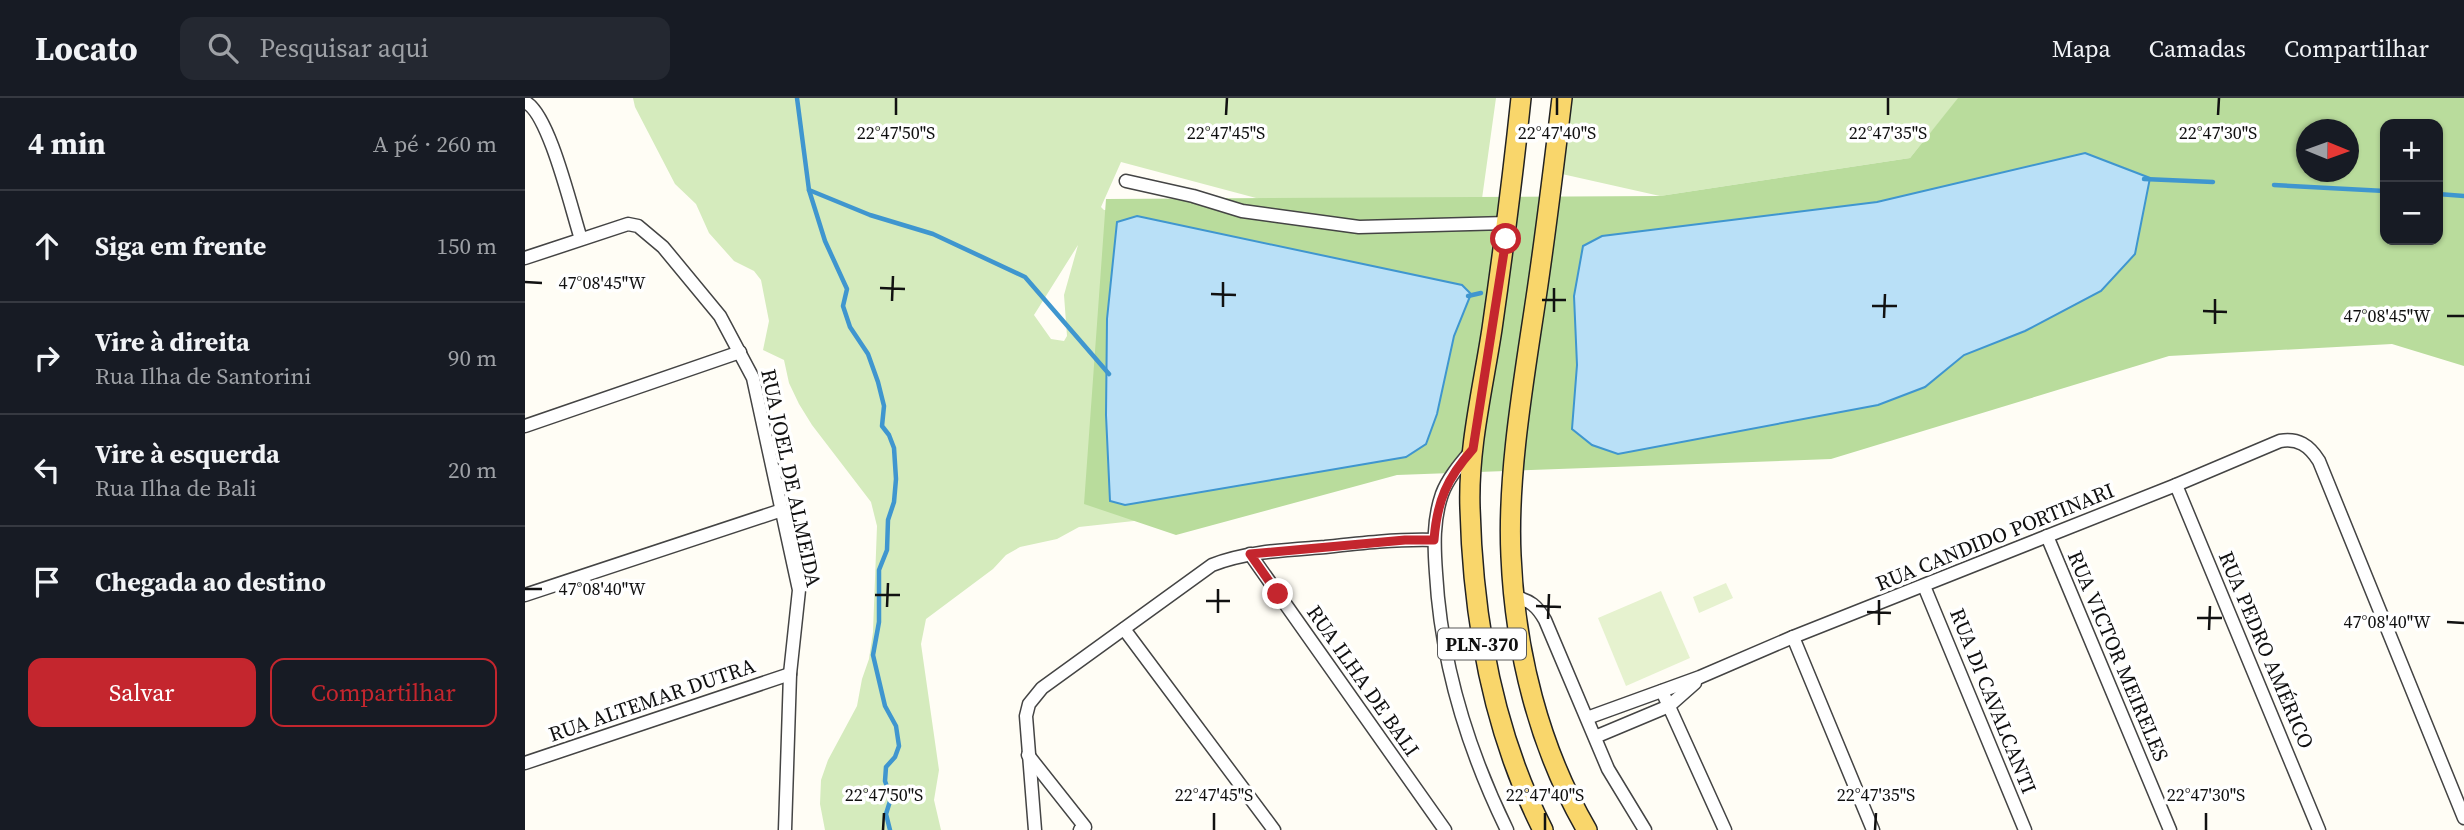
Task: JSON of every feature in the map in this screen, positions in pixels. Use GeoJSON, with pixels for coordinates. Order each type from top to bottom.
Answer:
{"type":"FeatureCollection","features":[{"type":"Feature","properties":{"kind":"main road","name":"PLN-370"},"geometry":{"type":"LineString","coordinates":[[1521,98],[1507,223],[1473,449],[1470,506],[1476,603],[1483,655],[1495,709],[1511,759],[1543,830]]}},
{"type":"Feature","properties":{"kind":"main road","name":"PLN-370"},"geometry":{"type":"LineString","coordinates":[[1562,98],[1516,463],[1511,555],[1514,597],[1530,688],[1543,734],[1587,830]]}},
{"type":"Feature","properties":{"kind":"street"},"geometry":{"type":"LineString","coordinates":[[525,102],[530,103],[545,125],[581,239],[525,258]]}},
{"type":"Feature","properties":{"kind":"street"},"geometry":{"type":"LineString","coordinates":[[1126,181],[1193,196],[1242,211],[1359,227],[1507,223]]}},
{"type":"Feature","properties":{"kind":"street","name":"RUA JOEL DE ALMEIDA"},"geometry":{"type":"LineString","coordinates":[[581,239],[628,224],[638,226],[663,247],[720,316],[753,378],[799,590],[790,674],[785,830]]}},
{"type":"Feature","properties":{"kind":"street"},"geometry":{"type":"LineString","coordinates":[[525,426],[740,352]]}},
{"type":"Feature","properties":{"kind":"street","name":"RUA CANDIDO PORTINARI"},"geometry":{"type":"LineString","coordinates":[[1587,718],[1700,677],[2280,441],[2295,441],[2305,444],[2319,461],[2464,818]]}},
{"type":"Feature","properties":{"kind":"street"},"geometry":{"type":"LineString","coordinates":[[1473,449],[1443,492],[1436,522],[1434,540],[1443,644],[1479,768],[1507,830]]}},
{"type":"Feature","properties":{"kind":"street","name":"RUA PEDRO AMÉRICO"},"geometry":{"type":"LineString","coordinates":[[2176,485],[2319,830]]}},
{"type":"Feature","properties":{"kind":"street"},"geometry":{"type":"LineString","coordinates":[[525,595],[782,509]]}},
{"type":"Feature","properties":{"kind":"street","name":"RUA VICTOR MEIRELES"},"geometry":{"type":"LineString","coordinates":[[2047,536],[2170,830]]}},
{"type":"Feature","properties":{"kind":"street"},"geometry":{"type":"LineString","coordinates":[[1035,830],[1026,716],[1035,695],[1212,565],[1250,554],[1405,540],[1434,540]]}},
{"type":"Feature","properties":{"kind":"street","name":"RUA ILHA DE BALI"},"geometry":{"type":"LineString","coordinates":[[1250,554],[1445,830]]}},
{"type":"Feature","properties":{"kind":"street","name":"RUA DI CAVALCANTI"},"geometry":{"type":"LineString","coordinates":[[1924,586],[2025,830]]}},
{"type":"Feature","properties":{"kind":"street"},"geometry":{"type":"LineString","coordinates":[[1514,597],[1527,599],[1538,608],[1608,769],[1645,830]]}},
{"type":"Feature","properties":{"kind":"street"},"geometry":{"type":"LineString","coordinates":[[1124,629],[1274,830]]}},
{"type":"Feature","properties":{"kind":"street"},"geometry":{"type":"LineString","coordinates":[[1793,637],[1873,830]]}},
{"type":"Feature","properties":{"kind":"street","name":"RUA ALTEMAR DUTRA"},"geometry":{"type":"LineString","coordinates":[[525,763],[790,674]]}},
{"type":"Feature","properties":{"kind":"street","name":"RUA CANDIDO PORTINARI"},"geometry":{"type":"LineString","coordinates":[[1595,737],[1669,706],[1700,677]]}},
{"type":"Feature","properties":{"kind":"street"},"geometry":{"type":"LineString","coordinates":[[1662,691],[1725,830]]}},
{"type":"Feature","properties":{"kind":"street"},"geometry":{"type":"LineString","coordinates":[[1028,755],[1084,829]]}},
{"type":"Feature","properties":{"kind":"green space"},"geometry":{"type":"Polygon","coordinates":[[[633,98],[1496,98],[1480,213],[1297,209],[1121,162],[1101,207],[1104,210],[1133,211],[1152,519],[1079,527],[1057,539],[1020,547],[1006,555],[993,569],[926,619],[921,644],[939,770],[934,800],[941,830],[825,830],[820,804],[821,780],[828,760],[857,706],[873,632],[877,526],[871,502],[799,404],[789,383],[784,360],[763,350],[769,321],[761,280],[754,271],[734,261],[709,233],[696,204],[675,184],[635,107],[633,98]],[[1078,245],[1034,315],[1051,339],[1064,341],[1067,336],[1064,295],[1078,245]]]}},
{"type":"Feature","properties":{"kind":"green space"},"geometry":{"type":"Polygon","coordinates":[[[1562,98],[1958,99],[1910,158],[1660,196],[1553,172],[1562,98]]]}},
{"type":"Feature","properties":{"kind":"green space"},"geometry":{"type":"Polygon","coordinates":[[[1958,98],[2464,98],[2464,366],[2392,344],[2169,356],[1831,459],[1397,475],[1176,535],[1084,504],[1106,199],[1660,196],[1910,158],[1958,98]]]}},
{"type":"Feature","properties":{"kind":"green space"},"geometry":{"type":"Polygon","coordinates":[[[1726,583],[1733,598],[1699,613],[1693,597],[1726,583]]]}},
{"type":"Feature","properties":{"kind":"green space"},"geometry":{"type":"Polygon","coordinates":[[[1661,591],[1690,658],[1626,686],[1598,618],[1661,591]]]}},
{"type":"Feature","properties":{"kind":"water"},"geometry":{"type":"Polygon","coordinates":[[[2085,153],[2150,178],[2135,254],[2101,291],[2025,331],[1964,355],[1925,387],[1878,405],[1618,454],[1592,445],[1572,429],[1577,365],[1574,296],[1583,246],[1602,236],[1877,202],[2085,153]]]}},
{"type":"Feature","properties":{"kind":"water"},"geometry":{"type":"Polygon","coordinates":[[[1137,216],[1462,285],[1471,294],[1454,336],[1437,414],[1426,444],[1406,457],[1125,505],[1110,501],[1106,415],[1107,319],[1117,222],[1137,216]]]}},
{"type":"Feature","properties":{"kind":"waterway"},"geometry":{"type":"LineString","coordinates":[[797,98],[809,190],[825,241],[847,289],[843,306],[850,327],[868,354],[878,382],[884,406],[882,426],[894,448],[894,502],[888,520],[887,550],[879,570],[879,622],[873,655],[885,706],[896,726],[899,746],[895,757],[886,767],[885,781],[891,798],[886,814],[890,830]]}},
{"type":"Feature","properties":{"kind":"waterway"},"geometry":{"type":"LineString","coordinates":[[2144,179],[2213,182]]}},
{"type":"Feature","properties":{"kind":"waterway"},"geometry":{"type":"LineString","coordinates":[[2274,185],[2380,191]]}},
{"type":"Feature","properties":{"kind":"waterway"},"geometry":{"type":"LineString","coordinates":[[809,190],[870,215],[933,234],[1025,277],[1109,374]]}},
{"type":"Feature","properties":{"kind":"waterway"},"geometry":{"type":"LineString","coordinates":[[2443,194],[2464,196]]}},
{"type":"Feature","properties":{"kind":"waterway"},"geometry":{"type":"LineString","coordinates":[[1468,296],[1481,293]]}},
{"type":"Feature","properties":{"kind":"route"},"geometry":{"type":"LineString","coordinates":[[1278,594],[1250,554],[1405,540],[1434,540],[1443,492],[1473,449],[1506,239]]}}]}
